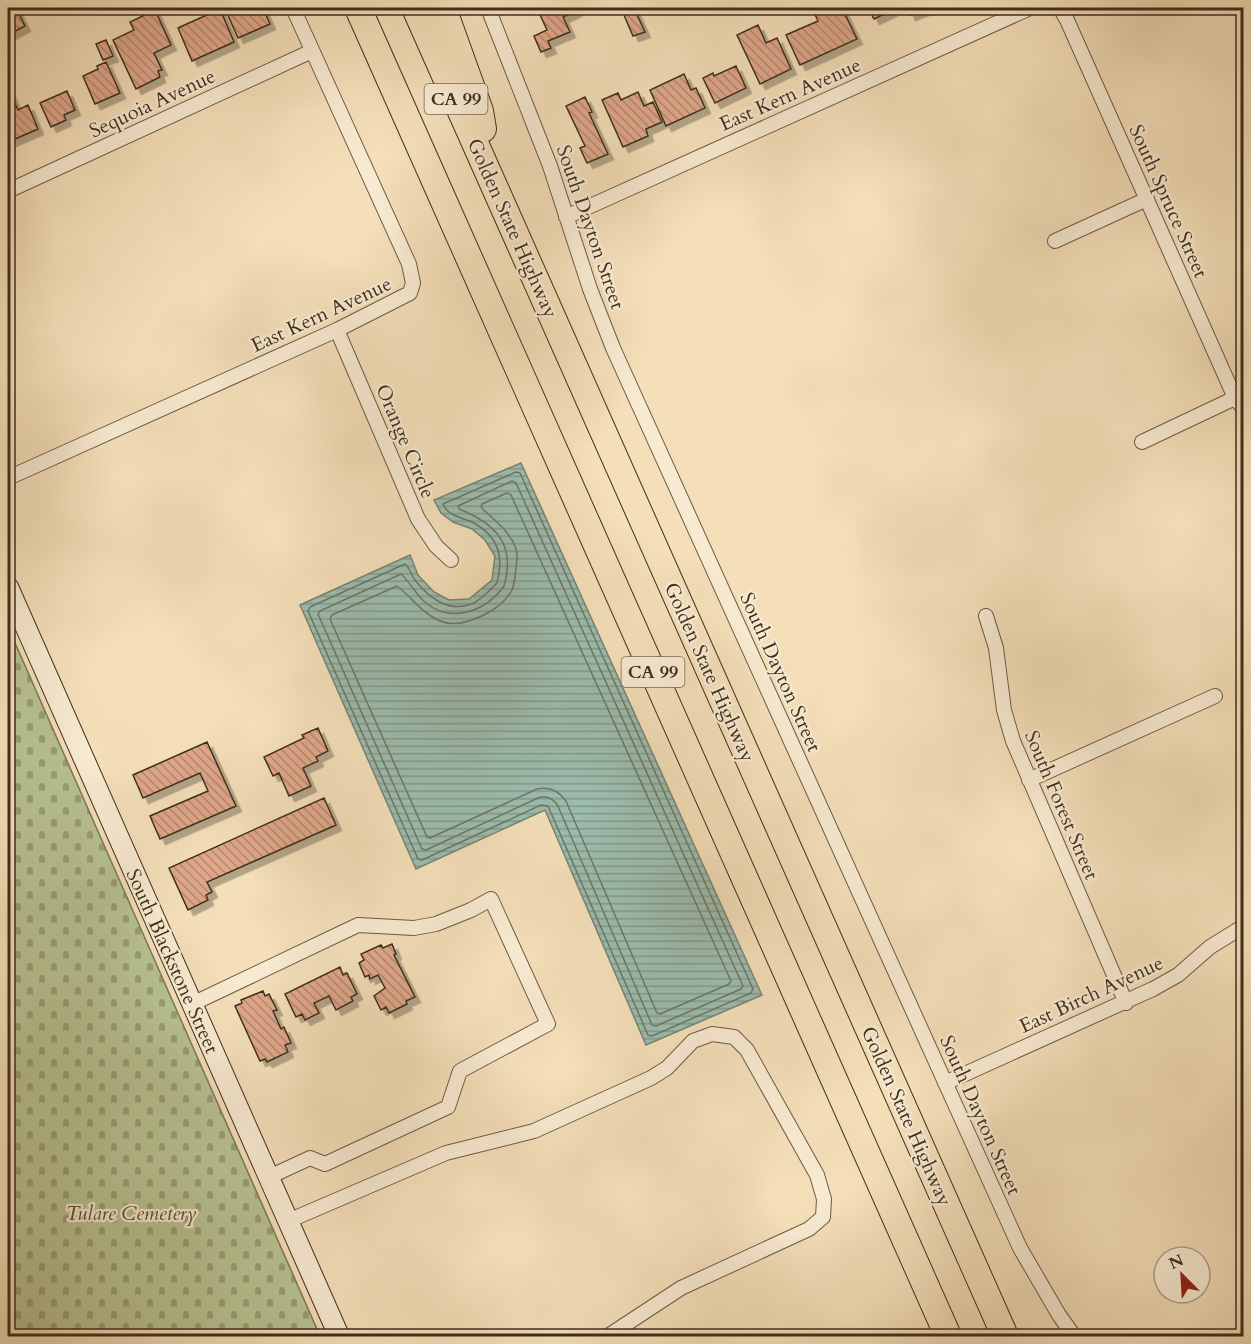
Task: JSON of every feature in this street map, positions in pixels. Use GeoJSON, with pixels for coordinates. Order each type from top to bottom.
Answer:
{"type":"FeatureCollection","features":[{"type":"Feature","properties":{"kind":"highway","name":"CA 99"},"geometry":{"type":"LineString","coordinates":[[358,8],[948,1336]]}},
{"type":"Feature","properties":{"kind":"highway","name":"Golden State Highway"},"geometry":{"type":"LineString","coordinates":[[416,8],[1005,1336]]}},
{"type":"Feature","properties":{"kind":"highway"},"geometry":{"type":"LineString","coordinates":[[443,8],[480,111],[497,191]]}},
{"type":"Feature","properties":{"kind":"main road","name":"South Blackstone Street"},"geometry":{"type":"LineString","coordinates":[[8,586],[339,1336]]}},
{"type":"Feature","properties":{"kind":"street","name":"East Kern Avenue"},"geometry":{"type":"LineString","coordinates":[[8,478],[337,330],[410,293],[413,284],[412,274],[293,8]]}},
{"type":"Feature","properties":{"kind":"street","name":"South Dayton Street"},"geometry":{"type":"LineString","coordinates":[[488,8],[550,166],[590,289],[613,348],[1020,1248],[1059,1315],[1074,1336]]}},
{"type":"Feature","properties":{"kind":"street","name":"East Kern Avenue"},"geometry":{"type":"LineString","coordinates":[[566,217],[1030,8]]}},
{"type":"Feature","properties":{"kind":"street","name":"South Spruce Street"},"geometry":{"type":"LineString","coordinates":[[1060,8],[1235,398],[1244,409]]}},
{"type":"Feature","properties":{"kind":"street","name":"Sequoia Avenue"},"geometry":{"type":"LineString","coordinates":[[8,190],[312,51]]}},
{"type":"Feature","properties":{"kind":"street"},"geometry":{"type":"LineString","coordinates":[[1055,241],[1147,199]]}},
{"type":"Feature","properties":{"kind":"street","name":"Orange Circle"},"geometry":{"type":"LineString","coordinates":[[337,330],[418,519],[436,546],[451,560]]}},
{"type":"Feature","properties":{"kind":"street"},"geometry":{"type":"LineString","coordinates":[[1142,442],[1235,398]]}},
{"type":"Feature","properties":{"kind":"street","name":"South Forest Street"},"geometry":{"type":"LineString","coordinates":[[986,616],[996,648],[1004,710],[1013,741],[1126,1003]]}},
{"type":"Feature","properties":{"kind":"street"},"geometry":{"type":"LineString","coordinates":[[1029,780],[1215,696]]}},
{"type":"Feature","properties":{"kind":"street"},"geometry":{"type":"LineString","coordinates":[[192,1004],[358,925],[414,928],[436,924],[491,899],[548,1024],[460,1071],[448,1107],[325,1164],[310,1158],[269,1177]]}},
{"type":"Feature","properties":{"kind":"street","name":"East Birch Avenue"},"geometry":{"type":"LineString","coordinates":[[945,1083],[1126,1003],[1178,975],[1210,947],[1244,926]]}},
{"type":"Feature","properties":{"kind":"street"},"geometry":{"type":"LineString","coordinates":[[288,1221],[446,1153],[534,1131],[651,1078],[668,1068],[693,1041],[712,1034],[734,1037],[747,1050],[817,1175],[824,1199],[823,1217],[809,1229],[681,1288],[608,1336]]}},
{"type":"Feature","properties":{"kind":"green space","name":"Tulare Cemetery"},"geometry":{"type":"Polygon","coordinates":[[[8,627],[320,1336],[8,1336],[8,627]]]}},
{"type":"Feature","properties":{"kind":"water"},"geometry":{"type":"Polygon","coordinates":[[[521,463],[762,995],[646,1045],[545,810],[416,869],[300,605],[410,555],[418,575],[434,592],[449,600],[469,599],[492,580],[495,556],[485,540],[472,529],[453,522],[441,513],[434,500],[521,463]]]}},
{"type":"Feature","properties":{"kind":"building"},"geometry":{"type":"Polygon","coordinates":[[[16,8],[25,26],[8,35],[8,11],[16,8]]]}},
{"type":"Feature","properties":{"kind":"building"},"geometry":{"type":"Polygon","coordinates":[[[239,8],[263,8],[270,24],[238,38],[227,13],[239,8]]]}},
{"type":"Feature","properties":{"kind":"building"},"geometry":{"type":"Polygon","coordinates":[[[537,8],[579,8],[563,17],[570,32],[548,41],[551,48],[541,52],[534,36],[547,30],[537,8]]]}},
{"type":"Feature","properties":{"kind":"building"},"geometry":{"type":"Polygon","coordinates":[[[621,8],[634,8],[645,32],[633,36],[621,8]]]}},
{"type":"Feature","properties":{"kind":"building"},"geometry":{"type":"Polygon","coordinates":[[[812,8],[842,8],[857,39],[800,65],[786,35],[818,21],[812,8]]]}},
{"type":"Feature","properties":{"kind":"building"},"geometry":{"type":"Polygon","coordinates":[[[868,8],[892,8],[893,10],[874,19],[868,8]]]}},
{"type":"Feature","properties":{"kind":"building"},"geometry":{"type":"Polygon","coordinates":[[[907,8],[929,8],[910,15],[907,8]]]}},
{"type":"Feature","properties":{"kind":"building"},"geometry":{"type":"Polygon","coordinates":[[[220,9],[234,42],[192,61],[178,28],[220,9]]]}},
{"type":"Feature","properties":{"kind":"building"},"geometry":{"type":"Polygon","coordinates":[[[155,10],[171,45],[154,53],[162,70],[158,71],[160,77],[136,89],[113,40],[134,30],[130,22],[155,10]]]}},
{"type":"Feature","properties":{"kind":"building"},"geometry":{"type":"Polygon","coordinates":[[[758,25],[766,43],[777,38],[791,69],[760,84],[737,35],[758,25]]]}},
{"type":"Feature","properties":{"kind":"building"},"geometry":{"type":"Polygon","coordinates":[[[106,40],[113,56],[103,60],[96,44],[106,40]]]}},
{"type":"Feature","properties":{"kind":"building"},"geometry":{"type":"Polygon","coordinates":[[[106,62],[120,93],[95,104],[83,76],[98,69],[97,66],[106,62]]]}},
{"type":"Feature","properties":{"kind":"building"},"geometry":{"type":"Polygon","coordinates":[[[736,66],[746,88],[715,103],[703,78],[713,73],[714,76],[736,66]]]}},
{"type":"Feature","properties":{"kind":"building"},"geometry":{"type":"Polygon","coordinates":[[[684,74],[691,90],[696,88],[705,108],[666,126],[650,90],[684,74]]]}},
{"type":"Feature","properties":{"kind":"building"},"geometry":{"type":"Polygon","coordinates":[[[8,88],[18,110],[28,105],[38,129],[8,142],[8,88]]]}},
{"type":"Feature","properties":{"kind":"building"},"geometry":{"type":"Polygon","coordinates":[[[67,91],[75,110],[64,115],[66,120],[51,127],[40,103],[67,91]]]}},
{"type":"Feature","properties":{"kind":"building"},"geometry":{"type":"Polygon","coordinates":[[[638,92],[644,106],[653,102],[662,122],[646,129],[648,136],[623,147],[602,100],[618,93],[621,100],[638,92]]]}},
{"type":"Feature","properties":{"kind":"building"},"geometry":{"type":"Polygon","coordinates":[[[585,97],[592,112],[589,113],[608,154],[587,163],[580,148],[585,146],[566,106],[585,97]]]}},
{"type":"Feature","properties":{"kind":"building"},"geometry":{"type":"Polygon","coordinates":[[[318,728],[328,751],[316,757],[318,761],[303,768],[311,786],[289,796],[279,773],[273,776],[264,757],[304,738],[302,735],[318,728]]]}},
{"type":"Feature","properties":{"kind":"building"},"geometry":{"type":"Polygon","coordinates":[[[207,742],[236,806],[160,839],[150,816],[208,791],[200,773],[143,798],[133,775],[207,742]]]}},
{"type":"Feature","properties":{"kind":"building"},"geometry":{"type":"Polygon","coordinates":[[[324,798],[336,825],[207,882],[212,892],[206,895],[208,900],[188,910],[169,868],[324,798]]]}},
{"type":"Feature","properties":{"kind":"building"},"geometry":{"type":"Polygon","coordinates":[[[392,944],[396,954],[394,955],[415,997],[389,1013],[386,1007],[381,1010],[374,996],[385,988],[378,975],[370,979],[369,975],[365,977],[359,963],[364,960],[361,954],[381,945],[383,948],[392,944]]]}},
{"type":"Feature","properties":{"kind":"building"},"geometry":{"type":"Polygon","coordinates":[[[340,967],[343,975],[347,973],[357,994],[351,997],[353,1001],[336,1010],[329,996],[314,1003],[319,1013],[305,1020],[302,1014],[296,1017],[285,994],[340,967]]]}},
{"type":"Feature","properties":{"kind":"building"},"geometry":{"type":"Polygon","coordinates":[[[263,991],[265,996],[269,994],[277,1010],[273,1011],[281,1029],[284,1027],[291,1043],[285,1045],[288,1052],[267,1062],[265,1059],[260,1061],[235,1006],[242,1003],[241,1000],[263,991]]]}}]}
